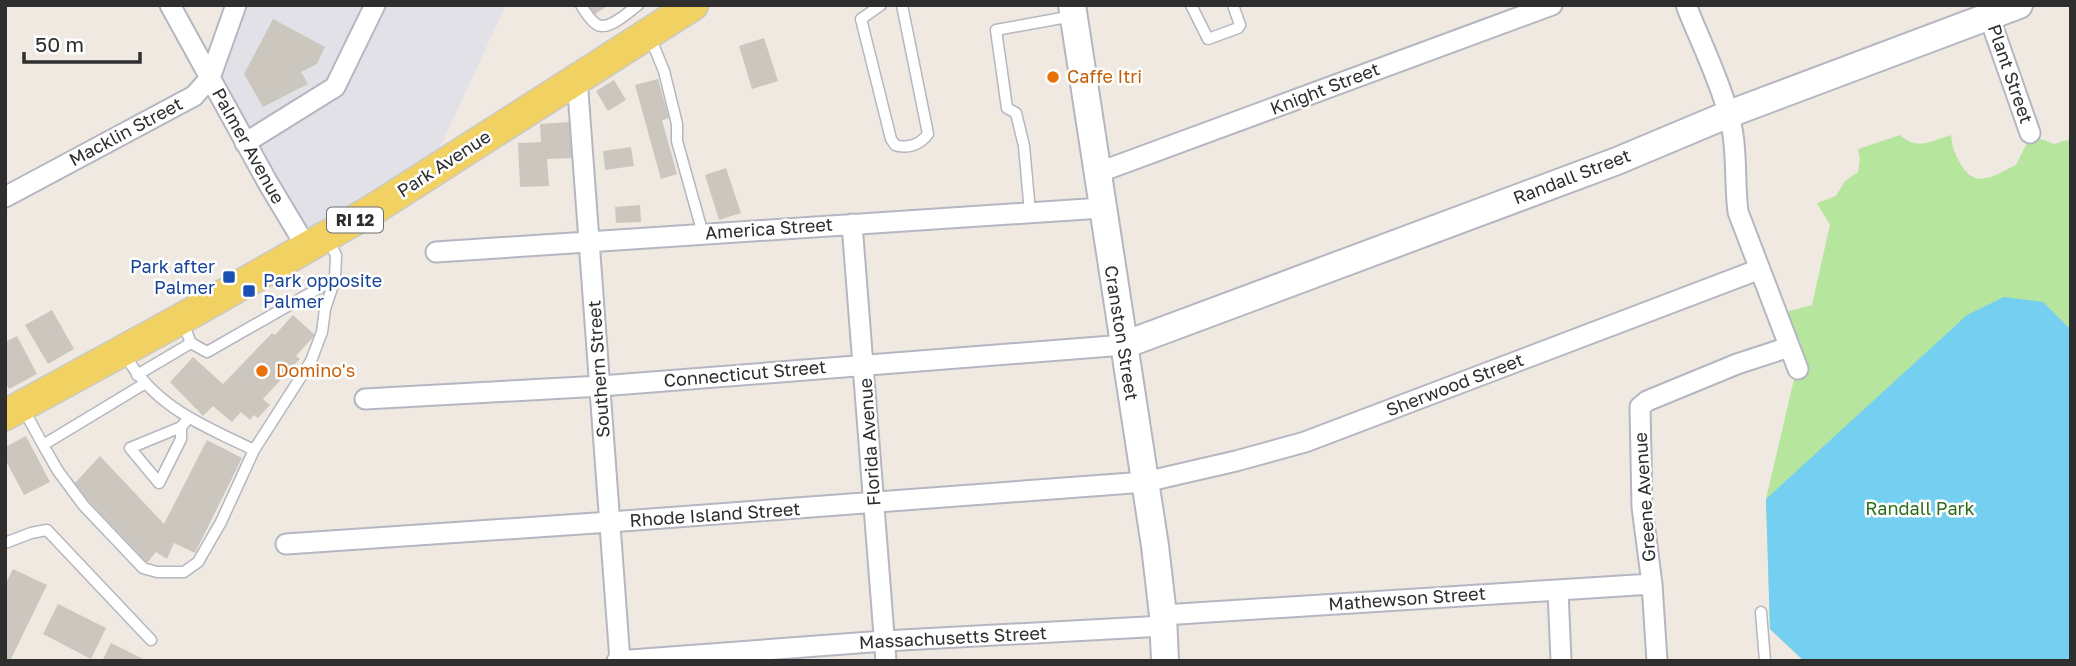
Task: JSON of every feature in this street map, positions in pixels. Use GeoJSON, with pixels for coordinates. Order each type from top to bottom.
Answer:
{"type":"FeatureCollection","features":[{"type":"Feature","properties":{"kind":"main road","name":"Park Avenue"},"geometry":{"type":"LineString","coordinates":[[14,411],[135,370],[186,331],[317,243],[429,175],[577,78],[646,18],[693,5]]}},
{"type":"Feature","properties":{"kind":"street","name":"Palmer Avenue"},"geometry":{"type":"LineString","coordinates":[[170,5],[246,143],[317,243]]}},
{"type":"Feature","properties":{"kind":"street","name":"Macklin Street"},"geometry":{"type":"LineString","coordinates":[[5,197],[194,96],[210,78],[236,5]]}},
{"type":"Feature","properties":{"kind":"street"},"geometry":{"type":"LineString","coordinates":[[246,143],[335,88],[375,5]]}},
{"type":"Feature","properties":{"kind":"street","name":"Knight Street"},"geometry":{"type":"LineString","coordinates":[[1097,173],[1552,5]]}},
{"type":"Feature","properties":{"kind":"street"},"geometry":{"type":"LineString","coordinates":[[1686,5],[1729,114],[1738,212],[1798,369]]}},
{"type":"Feature","properties":{"kind":"street","name":"Randall Street"},"geometry":{"type":"LineString","coordinates":[[1124,345],[1617,161],[1729,114],[2019,5]]}},
{"type":"Feature","properties":{"kind":"street","name":"Cranston Street"},"geometry":{"type":"LineString","coordinates":[[1073,11],[1155,546],[1165,661]]}},
{"type":"Feature","properties":{"kind":"street","name":"Plant Street"},"geometry":{"type":"LineString","coordinates":[[1989,16],[2030,133]]}},
{"type":"Feature","properties":{"kind":"street","name":"Southern Street"},"geometry":{"type":"LineString","coordinates":[[577,78],[619,661]]}},
{"type":"Feature","properties":{"kind":"street","name":"America Street"},"geometry":{"type":"LineString","coordinates":[[436,252],[1102,208]]}},
{"type":"Feature","properties":{"kind":"street","name":"Florida Avenue"},"geometry":{"type":"LineString","coordinates":[[852,224],[885,651]]}},
{"type":"Feature","properties":{"kind":"street","name":"Sherwood Street"},"geometry":{"type":"LineString","coordinates":[[1144,482],[1305,442],[1760,269]]}},
{"type":"Feature","properties":{"kind":"street","name":"Connecticut Street"},"geometry":{"type":"LineString","coordinates":[[365,399],[601,386],[1124,345]]}},
{"type":"Feature","properties":{"kind":"street","name":"Greene Avenue"},"geometry":{"type":"LineString","coordinates":[[1657,661],[1652,584],[1642,507],[1640,407],[1647,401],[1737,364],[1786,348]]}},
{"type":"Feature","properties":{"kind":"street","name":"Rhode Island Street"},"geometry":{"type":"LineString","coordinates":[[286,544],[1144,482]]}},
{"type":"Feature","properties":{"kind":"street","name":"Mathewson Street"},"geometry":{"type":"LineString","coordinates":[[1163,621],[1652,584]]}},
{"type":"Feature","properties":{"kind":"street"},"geometry":{"type":"LineString","coordinates":[[1558,590],[1561,661]]}},
{"type":"Feature","properties":{"kind":"street","name":"Massachusetts Street"},"geometry":{"type":"LineString","coordinates":[[619,661],[885,651],[1163,621]]}},
{"type":"Feature","properties":{"kind":"lane"},"geometry":{"type":"LineString","coordinates":[[581,5],[596,25],[601,27],[646,18],[664,71],[677,124],[677,141],[704,234]]}},
{"type":"Feature","properties":{"kind":"lane"},"geometry":{"type":"LineString","coordinates":[[881,5],[860,19],[891,139],[895,145],[902,147],[923,141],[928,134],[902,5]]}},
{"type":"Feature","properties":{"kind":"lane"},"geometry":{"type":"LineString","coordinates":[[1191,5],[1208,39],[1238,28],[1240,25],[1233,5]]}},
{"type":"Feature","properties":{"kind":"lane"},"geometry":{"type":"LineString","coordinates":[[1030,212],[1024,146],[1016,113],[1007,108],[996,30],[1073,11]]}},
{"type":"Feature","properties":{"kind":"lane"},"geometry":{"type":"LineString","coordinates":[[14,411],[43,444],[58,471],[84,506],[142,568],[157,572],[184,572],[198,562],[221,522],[254,450],[311,362],[335,279],[336,255],[317,243]]}},
{"type":"Feature","properties":{"kind":"lane"},"geometry":{"type":"LineString","coordinates":[[186,331],[207,352],[335,279]]}},
{"type":"Feature","properties":{"kind":"lane"},"geometry":{"type":"LineString","coordinates":[[43,444],[135,370],[184,423],[254,450]]}},
{"type":"Feature","properties":{"kind":"lane"},"geometry":{"type":"LineString","coordinates":[[184,423],[181,439],[159,484],[130,448],[184,423]]}},
{"type":"Feature","properties":{"kind":"lane"},"geometry":{"type":"LineString","coordinates":[[5,543],[47,530],[151,640]]}},
{"type":"Feature","properties":{"kind":"lane"},"geometry":{"type":"LineString","coordinates":[[1761,612],[1765,661]]}},
{"type":"Feature","properties":{"kind":"shaded area"},"geometry":{"type":"Polygon","coordinates":[[[236,5],[506,5],[428,173],[309,241],[267,184],[215,64],[236,5]]]}},
{"type":"Feature","properties":{"kind":"green space","name":"Randall Park"},"geometry":{"type":"Polygon","coordinates":[[[1900,135],[1918,144],[1951,135],[1959,161],[1971,176],[1978,178],[1992,176],[2016,165],[2031,135],[2054,144],[2071,139],[2071,661],[1804,661],[1770,629],[1766,499],[1795,375],[1778,314],[1812,305],[1830,225],[1817,203],[1836,196],[1845,181],[1858,172],[1858,149],[1900,135]]]}},
{"type":"Feature","properties":{"kind":"water","name":"Randall Park"},"geometry":{"type":"Polygon","coordinates":[[[2004,297],[2043,302],[2071,330],[2071,661],[1804,661],[1770,629],[1766,499],[1967,315],[2004,297]]]}},
{"type":"Feature","properties":{"kind":"building"},"geometry":{"type":"Polygon","coordinates":[[[586,5],[609,5],[592,16],[586,5]]]}},
{"type":"Feature","properties":{"kind":"building"},"geometry":{"type":"Polygon","coordinates":[[[273,19],[325,47],[317,64],[301,72],[308,84],[263,107],[244,74],[273,19]]]}},
{"type":"Feature","properties":{"kind":"building"},"geometry":{"type":"Polygon","coordinates":[[[764,38],[778,81],[752,89],[739,46],[764,38]]]}},
{"type":"Feature","properties":{"kind":"building"},"geometry":{"type":"Polygon","coordinates":[[[658,79],[669,118],[662,120],[677,174],[661,179],[635,85],[658,79]]]}},
{"type":"Feature","properties":{"kind":"building"},"geometry":{"type":"Polygon","coordinates":[[[614,80],[626,100],[608,111],[596,91],[614,80]]]}},
{"type":"Feature","properties":{"kind":"building"},"geometry":{"type":"Polygon","coordinates":[[[570,122],[572,158],[547,159],[549,186],[520,187],[518,143],[541,142],[540,124],[570,122]]]}},
{"type":"Feature","properties":{"kind":"building"},"geometry":{"type":"Polygon","coordinates":[[[631,147],[634,166],[605,170],[603,151],[631,147]]]}},
{"type":"Feature","properties":{"kind":"building"},"geometry":{"type":"Polygon","coordinates":[[[726,168],[741,213],[719,220],[705,175],[726,168]]]}},
{"type":"Feature","properties":{"kind":"building"},"geometry":{"type":"Polygon","coordinates":[[[640,205],[641,222],[616,223],[615,207],[640,205]]]}},
{"type":"Feature","properties":{"kind":"building"},"geometry":{"type":"Polygon","coordinates":[[[52,310],[74,349],[48,364],[25,325],[52,310]]]}},
{"type":"Feature","properties":{"kind":"building","name":"Domino's"},"geometry":{"type":"Polygon","coordinates":[[[293,315],[315,335],[296,356],[300,359],[263,399],[270,405],[258,418],[254,415],[250,420],[241,412],[232,422],[213,406],[203,416],[170,382],[193,357],[223,384],[293,315]]]}},
{"type":"Feature","properties":{"kind":"building"},"geometry":{"type":"Polygon","coordinates":[[[17,336],[37,374],[9,389],[5,382],[5,342],[17,336]]]}},
{"type":"Feature","properties":{"kind":"building"},"geometry":{"type":"Polygon","coordinates":[[[26,436],[50,482],[24,495],[5,459],[5,447],[26,436]]]}},
{"type":"Feature","properties":{"kind":"building"},"geometry":{"type":"Polygon","coordinates":[[[207,440],[242,458],[195,553],[174,543],[167,559],[156,552],[147,563],[73,485],[100,456],[164,524],[207,440]]]}},
{"type":"Feature","properties":{"kind":"building"},"geometry":{"type":"Polygon","coordinates":[[[13,569],[47,585],[10,661],[5,661],[5,585],[13,569]]]}},
{"type":"Feature","properties":{"kind":"building"},"geometry":{"type":"Polygon","coordinates":[[[58,604],[106,628],[91,659],[43,634],[58,604]]]}},
{"type":"Feature","properties":{"kind":"building"},"geometry":{"type":"Polygon","coordinates":[[[111,643],[143,659],[142,661],[102,661],[111,643]]]}},
{"type":"Feature","properties":{"kind":"place","name":"Caffe Itri"},"geometry":{"type":"Point","coordinates":[1053,77]}},
{"type":"Feature","properties":{"kind":"place","name":"Park after Palmer"},"geometry":{"type":"Point","coordinates":[229,277]}},
{"type":"Feature","properties":{"kind":"place","name":"Park opposite Palmer"},"geometry":{"type":"Point","coordinates":[249,291]}},
{"type":"Feature","properties":{"kind":"place","name":"Domino's"},"geometry":{"type":"Point","coordinates":[262,371]}}]}
